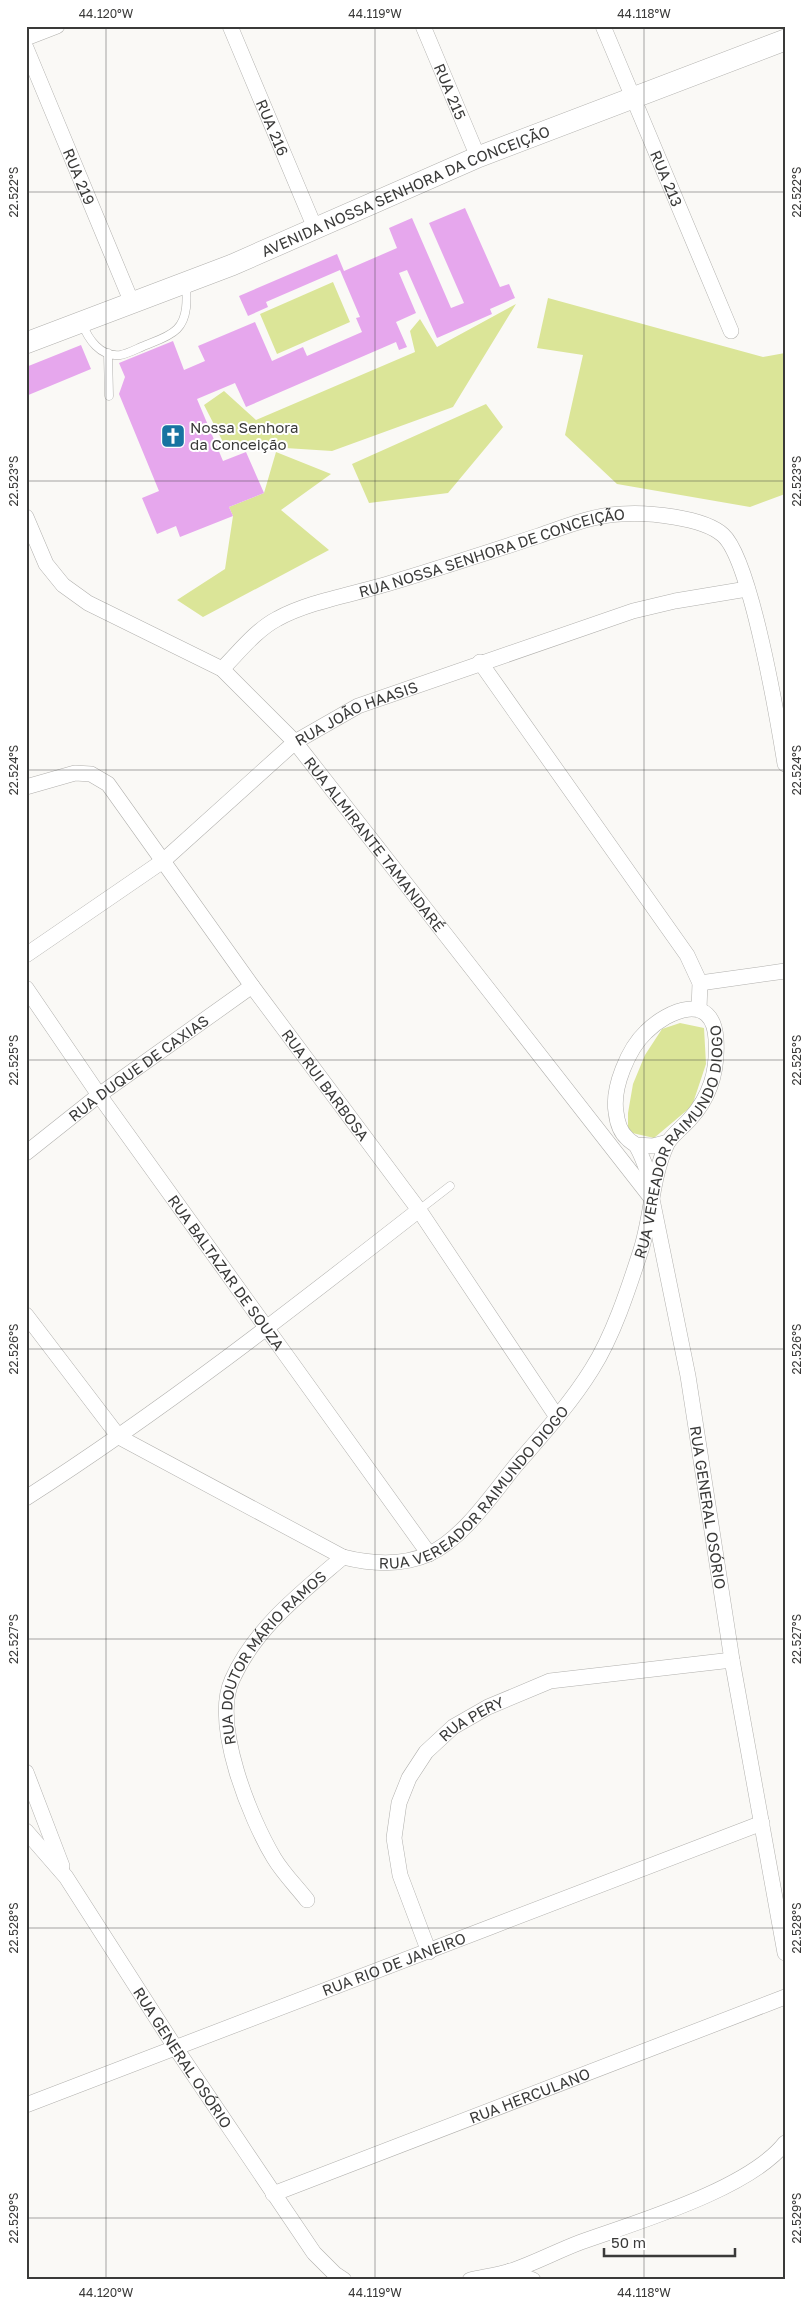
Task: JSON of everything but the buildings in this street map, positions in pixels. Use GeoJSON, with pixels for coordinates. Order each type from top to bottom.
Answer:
{"type":"FeatureCollection","features":[{"type":"Feature","properties":{"kind":"street"},"geometry":{"type":"LineString","coordinates":[[26,38],[57,26]]}},
{"type":"Feature","properties":{"kind":"street","name":"RUA 216"},"geometry":{"type":"LineString","coordinates":[[230,26],[315,228]]}},
{"type":"Feature","properties":{"kind":"street","name":"RUA 215"},"geometry":{"type":"LineString","coordinates":[[422,26],[478,157]]}},
{"type":"Feature","properties":{"kind":"street","name":"RUA 213"},"geometry":{"type":"LineString","coordinates":[[603,26],[731,330]]}},
{"type":"Feature","properties":{"kind":"street","name":"AVENIDA NOSSA SENHORA DA CONCEIÇÃO"},"geometry":{"type":"LineString","coordinates":[[26,343],[186,282],[478,157],[785,40]]}},
{"type":"Feature","properties":{"kind":"street","name":"RUA 219"},"geometry":{"type":"LineString","coordinates":[[26,48],[132,303]]}},
{"type":"Feature","properties":{"kind":"street","name":"RUA NOSSA SENHORA DE CONCEIÇÃO"},"geometry":{"type":"LineString","coordinates":[[222,669],[267,625],[297,610],[398,581],[580,522],[620,514],[645,514],[708,526],[724,536],[736,554],[778,686],[785,764]]}},
{"type":"Feature","properties":{"kind":"street","name":"RUA ALMIRANTE TAMANDARÉ"},"geometry":{"type":"LineString","coordinates":[[26,517],[46,564],[63,585],[88,603],[222,669],[295,742],[566,1090]]}},
{"type":"Feature","properties":{"kind":"street","name":"RUA JOÃO HAASIS"},"geometry":{"type":"LineString","coordinates":[[26,954],[163,861],[295,742],[358,706],[480,662],[633,611],[675,601],[747,589]]}},
{"type":"Feature","properties":{"kind":"street","name":"RUA VEREADOR RAIMUNDO DIOGO"},"geometry":{"type":"LineString","coordinates":[[480,662],[687,954],[700,983],[699,1009]]}},
{"type":"Feature","properties":{"kind":"street","name":"RUA RUI BARBOSA"},"geometry":{"type":"LineString","coordinates":[[26,787],[75,773],[91,774],[108,784],[252,986],[419,1210],[557,1417]]}},
{"type":"Feature","properties":{"kind":"street"},"geometry":{"type":"LineString","coordinates":[[700,983],[785,971]]}},
{"type":"Feature","properties":{"kind":"street","name":"RUA DUQUE DE CAXIAS"},"geometry":{"type":"LineString","coordinates":[[26,1153],[99,1095],[252,986]]}},
{"type":"Feature","properties":{"kind":"street","name":"RUA BALTAZAR DE SOUZA"},"geometry":{"type":"LineString","coordinates":[[26,988],[99,1095],[429,1554]]}},
{"type":"Feature","properties":{"kind":"street","name":"RUA VEREADOR RAIMUNDO DIOGO"},"geometry":{"type":"LineString","coordinates":[[26,1315],[119,1437],[343,1557],[368,1564],[396,1562],[429,1554],[452,1539],[471,1520],[557,1417],[593,1369],[610,1331],[641,1250],[653,1193],[668,1142],[693,1117],[702,1104],[714,1078],[717,1053],[715,1029],[710,1017],[699,1009],[682,1009],[666,1017],[645,1032],[629,1054],[619,1081],[615,1108],[620,1129],[627,1139],[636,1145]]}},
{"type":"Feature","properties":{"kind":"street","name":"RUA GENERAL OSÓRIO"},"geometry":{"type":"LineString","coordinates":[[566,1090],[653,1193],[688,1376],[732,1660],[785,1953]]}},
{"type":"Feature","properties":{"kind":"street"},"geometry":{"type":"LineString","coordinates":[[653,1193],[636,1145],[653,1146],[668,1142]]}},
{"type":"Feature","properties":{"kind":"street"},"geometry":{"type":"LineString","coordinates":[[26,1498],[119,1437],[267,1328],[419,1210]]}},
{"type":"Feature","properties":{"kind":"street","name":"RUA DOUTOR MÁRIO RAMOS"},"geometry":{"type":"LineString","coordinates":[[307,1900],[274,1858],[252,1811],[234,1766],[226,1716],[231,1682],[251,1647],[275,1616],[343,1557]]}},
{"type":"Feature","properties":{"kind":"street","name":"RUA PERY"},"geometry":{"type":"LineString","coordinates":[[429,1952],[400,1875],[394,1838],[398,1803],[409,1778],[426,1752],[453,1727],[488,1707],[550,1681],[732,1660]]}},
{"type":"Feature","properties":{"kind":"street"},"geometry":{"type":"LineString","coordinates":[[26,1772],[66,1877]]}},
{"type":"Feature","properties":{"kind":"street","name":"RUA RIO DE JANEIRO"},"geometry":{"type":"LineString","coordinates":[[26,2106],[174,2047],[429,1952],[762,1823]]}},
{"type":"Feature","properties":{"kind":"street","name":"RUA GENERAL OSÓRIO"},"geometry":{"type":"LineString","coordinates":[[26,1831],[66,1877],[174,2047],[314,2254],[344,2280]]}},
{"type":"Feature","properties":{"kind":"street","name":"RUA HERCULANO"},"geometry":{"type":"LineString","coordinates":[[274,2194],[785,1997]]}},
{"type":"Feature","properties":{"kind":"street"},"geometry":{"type":"LineString","coordinates":[[470,2280],[510,2271],[565,2248],[673,2208],[738,2180],[774,2156],[785,2143]]}},
{"type":"Feature","properties":{"kind":"street"},"geometry":{"type":"LineString","coordinates":[[510,2271],[533,2280]]}},
{"type":"Feature","properties":{"kind":"lane"},"geometry":{"type":"LineString","coordinates":[[82,322],[87,336],[95,346],[108,353],[121,355],[162,338],[178,328],[187,306],[186,282]]}},
{"type":"Feature","properties":{"kind":"lane"},"geometry":{"type":"LineString","coordinates":[[108,353],[110,396]]}},
{"type":"Feature","properties":{"kind":"lane"},"geometry":{"type":"LineString","coordinates":[[419,1210],[450,1186]]}},
{"type":"Feature","properties":{"kind":"green space"},"geometry":{"type":"Polygon","coordinates":[[[333,282],[350,322],[277,354],[260,314],[333,282]]]}},
{"type":"Feature","properties":{"kind":"green space"},"geometry":{"type":"Polygon","coordinates":[[[548,298],[763,357],[785,353],[785,494],[750,507],[617,484],[565,435],[583,355],[537,348],[548,298]]]}},
{"type":"Feature","properties":{"kind":"green space"},"geometry":{"type":"Polygon","coordinates":[[[516,304],[453,407],[332,451],[224,444],[204,405],[224,391],[256,420],[415,352],[410,331],[420,319],[437,347],[516,304]]]}},
{"type":"Feature","properties":{"kind":"green space"},"geometry":{"type":"Polygon","coordinates":[[[486,404],[503,427],[448,493],[369,503],[352,464],[486,404]]]}},
{"type":"Feature","properties":{"kind":"green space"},"geometry":{"type":"Polygon","coordinates":[[[276,452],[331,474],[281,510],[329,550],[203,617],[177,600],[225,569],[233,516],[229,507],[264,493],[276,452]]]}},
{"type":"Feature","properties":{"kind":"green space"},"geometry":{"type":"Polygon","coordinates":[[[680,1023],[704,1028],[706,1064],[692,1106],[654,1138],[628,1132],[628,1113],[633,1084],[645,1055],[662,1029],[680,1023]]]}},
{"type":"Feature","properties":{"kind":"place","name":"Nossa Senhora da Conceição"},"geometry":{"type":"Point","coordinates":[173,436]}}]}
